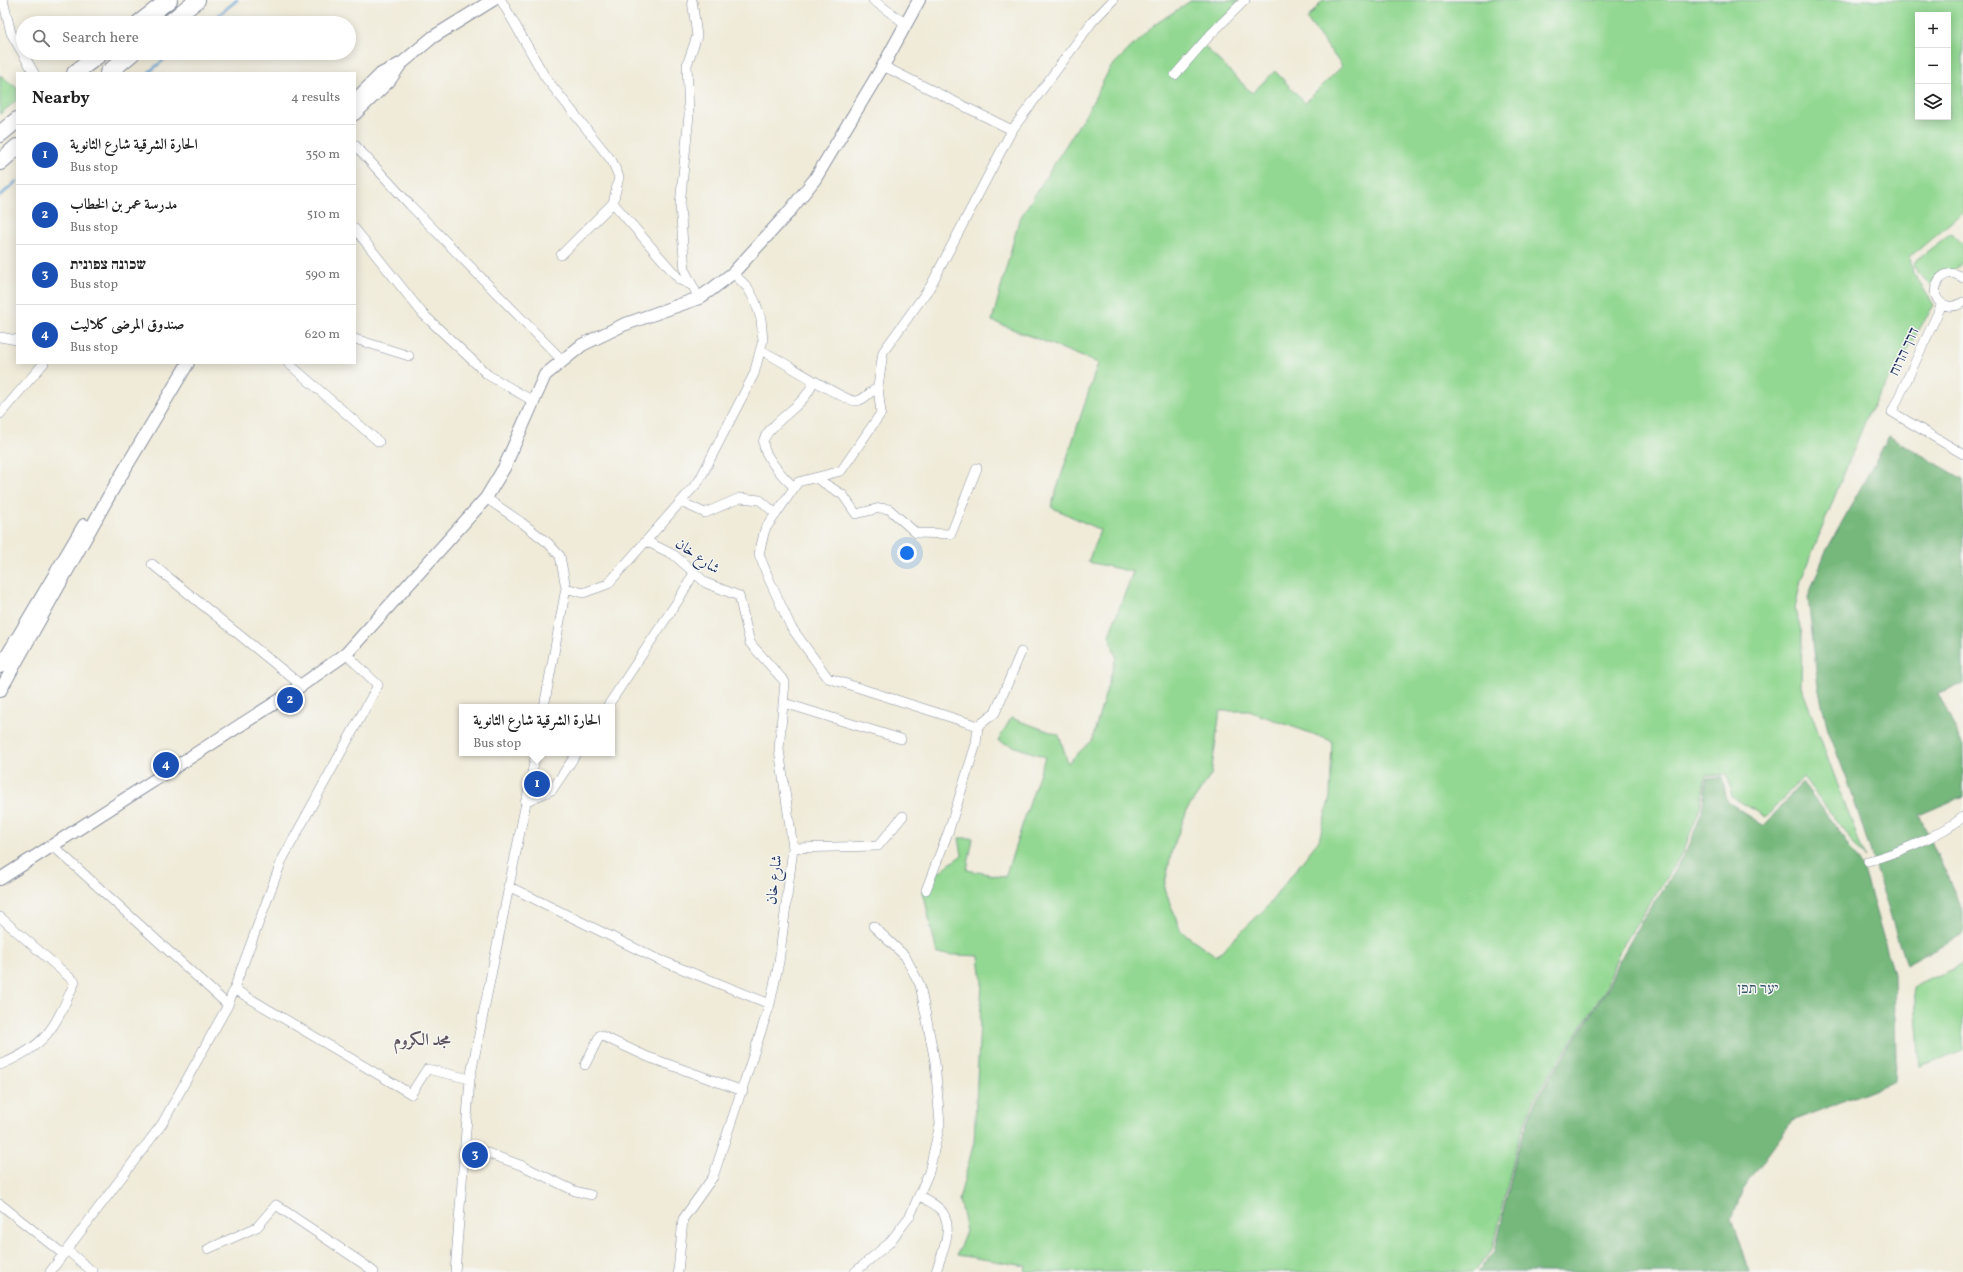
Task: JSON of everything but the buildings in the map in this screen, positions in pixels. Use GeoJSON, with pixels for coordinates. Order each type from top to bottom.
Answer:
{"type":"FeatureCollection","features":[{"type":"Feature","properties":{"kind":"highway"},"geometry":{"type":"LineString","coordinates":[[148,16],[169,0]]}},
{"type":"Feature","properties":{"kind":"highway"},"geometry":{"type":"LineString","coordinates":[[178,16],[197,0]]}},
{"type":"Feature","properties":{"kind":"highway"},"geometry":{"type":"LineString","coordinates":[[75,72],[91,60]]}},
{"type":"Feature","properties":{"kind":"highway"},"geometry":{"type":"LineString","coordinates":[[109,72],[124,60]]}},
{"type":"Feature","properties":{"kind":"highway"},"geometry":{"type":"LineString","coordinates":[[0,134],[16,121]]}},
{"type":"Feature","properties":{"kind":"highway"},"geometry":{"type":"LineString","coordinates":[[0,162],[16,148]]}},
{"type":"Feature","properties":{"kind":"street"},"geometry":{"type":"LineString","coordinates":[[3,0],[11,33],[16,42]]}},
{"type":"Feature","properties":{"kind":"street"},"geometry":{"type":"LineString","coordinates":[[356,99],[381,74],[402,62],[433,37],[493,0]]}},
{"type":"Feature","properties":{"kind":"street"},"geometry":{"type":"LineString","coordinates":[[501,0],[545,77],[612,161],[618,177],[612,203],[561,255]]}},
{"type":"Feature","properties":{"kind":"street"},"geometry":{"type":"LineString","coordinates":[[692,0],[698,36],[687,65],[689,115],[680,205],[684,271],[699,298]]}},
{"type":"Feature","properties":{"kind":"street"},"geometry":{"type":"LineString","coordinates":[[873,0],[906,24]]}},
{"type":"Feature","properties":{"kind":"street"},"geometry":{"type":"LineString","coordinates":[[0,879],[301,685],[346,654],[486,498],[504,468],[545,375],[582,345],[616,328],[699,298],[733,272],[788,213],[815,179],[883,66],[918,0]]}},
{"type":"Feature","properties":{"kind":"street"},"geometry":{"type":"LineString","coordinates":[[978,726],[828,678],[791,627],[759,554],[765,529],[798,482],[841,471],[880,413],[878,387],[883,352],[930,287],[1012,130],[1092,22],[1113,0]]}},
{"type":"Feature","properties":{"kind":"street"},"geometry":{"type":"LineString","coordinates":[[1175,75],[1209,36],[1245,0]]}},
{"type":"Feature","properties":{"kind":"street"},"geometry":{"type":"LineString","coordinates":[[27,60],[33,72]]}},
{"type":"Feature","properties":{"kind":"street"},"geometry":{"type":"LineString","coordinates":[[28,60],[41,72]]}},
{"type":"Feature","properties":{"kind":"street"},"geometry":{"type":"LineString","coordinates":[[356,113],[389,81],[402,62]]}},
{"type":"Feature","properties":{"kind":"street"},"geometry":{"type":"LineString","coordinates":[[883,66],[1012,130]]}},
{"type":"Feature","properties":{"kind":"street"},"geometry":{"type":"LineString","coordinates":[[356,146],[410,205],[562,360]]}},
{"type":"Feature","properties":{"kind":"street"},"geometry":{"type":"LineString","coordinates":[[612,203],[680,280],[693,286]]}},
{"type":"Feature","properties":{"kind":"street"},"geometry":{"type":"LineString","coordinates":[[356,230],[423,314],[488,375],[533,401]]}},
{"type":"Feature","properties":{"kind":"street"},"geometry":{"type":"LineString","coordinates":[[1962,304],[1950,306],[1942,304],[1936,294],[1936,284],[1942,277],[1963,268]]}},
{"type":"Feature","properties":{"kind":"street"},"geometry":{"type":"LineString","coordinates":[[566,588],[583,593],[608,584],[699,481],[754,374],[763,340],[761,319],[755,301],[748,288],[733,272]]}},
{"type":"Feature","properties":{"kind":"street"},"geometry":{"type":"LineString","coordinates":[[1951,274],[1963,278]]}},
{"type":"Feature","properties":{"kind":"street","name":"דרך הרוח"},"geometry":{"type":"LineString","coordinates":[[1942,304],[1892,412],[1963,454]]}},
{"type":"Feature","properties":{"kind":"street"},"geometry":{"type":"LineString","coordinates":[[0,337],[16,340]]}},
{"type":"Feature","properties":{"kind":"street"},"geometry":{"type":"LineString","coordinates":[[356,339],[409,356]]}},
{"type":"Feature","properties":{"kind":"street"},"geometry":{"type":"LineString","coordinates":[[760,350],[778,358],[813,380],[854,402],[862,400],[868,392],[878,387]]}},
{"type":"Feature","properties":{"kind":"street"},"geometry":{"type":"LineString","coordinates":[[0,414],[43,364]]}},
{"type":"Feature","properties":{"kind":"street"},"geometry":{"type":"LineString","coordinates":[[0,667],[180,364]]}},
{"type":"Feature","properties":{"kind":"street"},"geometry":{"type":"LineString","coordinates":[[0,691],[110,494],[187,364]]}},
{"type":"Feature","properties":{"kind":"street"},"geometry":{"type":"LineString","coordinates":[[289,364],[379,442]]}},
{"type":"Feature","properties":{"kind":"street"},"geometry":{"type":"LineString","coordinates":[[794,487],[774,466],[763,444],[765,438],[772,429],[808,394],[813,380]]}},
{"type":"Feature","properties":{"kind":"street"},"geometry":{"type":"LineString","coordinates":[[816,478],[843,495],[856,514],[880,508],[889,509],[916,533],[951,534],[977,468]]}},
{"type":"Feature","properties":{"kind":"street"},"geometry":{"type":"LineString","coordinates":[[486,498],[548,543],[560,556],[566,588],[545,704]]}},
{"type":"Feature","properties":{"kind":"street"},"geometry":{"type":"LineString","coordinates":[[681,502],[704,514],[740,498],[760,500],[776,514]]}},
{"type":"Feature","properties":{"kind":"street","name":"شارع خان"},"geometry":{"type":"LineString","coordinates":[[646,541],[674,555],[706,583],[739,596],[750,643],[785,682],[779,749],[792,848],[780,962],[770,1004],[743,1091],[713,1177],[682,1219],[678,1272]]}},
{"type":"Feature","properties":{"kind":"street"},"geometry":{"type":"LineString","coordinates":[[152,564],[301,685]]}},
{"type":"Feature","properties":{"kind":"street"},"geometry":{"type":"LineString","coordinates":[[609,704],[679,599],[694,573]]}},
{"type":"Feature","properties":{"kind":"street"},"geometry":{"type":"LineString","coordinates":[[926,890],[958,801],[976,744],[978,726],[995,713],[1021,652]]}},
{"type":"Feature","properties":{"kind":"street"},"geometry":{"type":"LineString","coordinates":[[50,1272],[162,1124],[228,1005],[282,860],[378,685],[346,654]]}},
{"type":"Feature","properties":{"kind":"street"},"geometry":{"type":"LineString","coordinates":[[784,703],[901,739]]}},
{"type":"Feature","properties":{"kind":"street"},"geometry":{"type":"LineString","coordinates":[[455,1272],[470,1079],[535,756]]}},
{"type":"Feature","properties":{"kind":"street"},"geometry":{"type":"LineString","coordinates":[[525,802],[552,790],[575,756]]}},
{"type":"Feature","properties":{"kind":"street"},"geometry":{"type":"LineString","coordinates":[[792,848],[878,846],[902,816]]}},
{"type":"Feature","properties":{"kind":"street"},"geometry":{"type":"LineString","coordinates":[[1868,861],[1891,854],[1954,824],[1963,817]]}},
{"type":"Feature","properties":{"kind":"street"},"geometry":{"type":"LineString","coordinates":[[52,845],[228,1005]]}},
{"type":"Feature","properties":{"kind":"street"},"geometry":{"type":"LineString","coordinates":[[508,886],[655,958],[770,1004]]}},
{"type":"Feature","properties":{"kind":"street"},"geometry":{"type":"LineString","coordinates":[[0,917],[75,982],[56,1024],[43,1040],[21,1056],[0,1065]]}},
{"type":"Feature","properties":{"kind":"street"},"geometry":{"type":"LineString","coordinates":[[859,1271],[898,1234],[910,1216],[920,1196],[933,1158],[940,1124],[935,1062],[920,985],[905,956],[873,926]]}},
{"type":"Feature","properties":{"kind":"street"},"geometry":{"type":"LineString","coordinates":[[234,989],[411,1094],[427,1069],[470,1079]]}},
{"type":"Feature","properties":{"kind":"street"},"geometry":{"type":"LineString","coordinates":[[585,1065],[600,1035],[648,1057],[743,1091]]}},
{"type":"Feature","properties":{"kind":"street"},"geometry":{"type":"LineString","coordinates":[[465,1145],[523,1166],[575,1191],[591,1195]]}},
{"type":"Feature","properties":{"kind":"street"},"geometry":{"type":"LineString","coordinates":[[920,1196],[938,1207],[944,1214],[946,1221],[947,1232],[936,1272]]}},
{"type":"Feature","properties":{"kind":"street"},"geometry":{"type":"LineString","coordinates":[[0,1204],[93,1272]]}},
{"type":"Feature","properties":{"kind":"street"},"geometry":{"type":"LineString","coordinates":[[208,1249],[257,1227],[276,1205],[366,1264],[374,1272]]}},
{"type":"Feature","properties":{"kind":"green space"},"geometry":{"type":"Polygon","coordinates":[[[1192,0],[1239,0],[1225,19],[1200,42],[1252,93],[1275,71],[1305,103],[1342,66],[1307,19],[1323,0],[1963,0],[1963,212],[1910,257],[1913,273],[1934,305],[1868,414],[1801,580],[1795,609],[1802,634],[1801,686],[1865,858],[1803,777],[1766,817],[1732,797],[1727,775],[1706,775],[1700,808],[1684,850],[1620,950],[1604,992],[1533,1100],[1516,1149],[1493,1250],[1473,1272],[1025,1272],[1026,1266],[957,1255],[966,1231],[959,1200],[974,1142],[982,981],[979,956],[937,954],[923,891],[936,874],[962,855],[959,838],[973,838],[967,870],[1005,877],[1045,757],[998,741],[1011,718],[1059,735],[1068,763],[1092,740],[1116,657],[1109,635],[1133,572],[1088,562],[1100,530],[1051,507],[1098,363],[992,321],[1019,220],[1090,107],[1110,68],[1154,25],[1192,0]],[[1220,711],[1211,775],[1187,810],[1172,850],[1164,888],[1181,931],[1216,956],[1266,908],[1319,840],[1330,797],[1332,741],[1249,711],[1220,711]]]}},
{"type":"Feature","properties":{"kind":"green space"},"geometry":{"type":"Polygon","coordinates":[[[0,75],[16,87],[16,101],[0,114],[0,75]]]}},
{"type":"Feature","properties":{"kind":"green space"},"geometry":{"type":"Polygon","coordinates":[[[1951,233],[1963,245],[1963,262],[1953,271],[1945,271],[1939,274],[1932,286],[1917,272],[1914,264],[1916,260],[1951,233]]]}},
{"type":"Feature","properties":{"kind":"green space"},"geometry":{"type":"Polygon","coordinates":[[[1889,436],[1963,479],[1963,684],[1938,693],[1963,746],[1963,796],[1919,815],[1963,911],[1963,934],[1906,965],[1851,790],[1828,730],[1818,687],[1808,597],[1825,553],[1889,436]]]}},
{"type":"Feature","properties":{"kind":"green space","name":"יער תפן"},"geometry":{"type":"Polygon","coordinates":[[[1722,777],[1727,801],[1764,826],[1802,782],[1838,829],[1864,871],[1894,974],[1895,1081],[1792,1121],[1743,1189],[1732,1218],[1750,1272],[1477,1272],[1495,1252],[1517,1152],[1535,1101],[1606,991],[1616,967],[1644,917],[1664,888],[1690,844],[1702,811],[1707,778],[1722,777]]]}},
{"type":"Feature","properties":{"kind":"green space"},"geometry":{"type":"Polygon","coordinates":[[[1963,964],[1963,1051],[1920,1066],[1914,987],[1963,964]]]}},
{"type":"Feature","properties":{"kind":"waterway"},"geometry":{"type":"LineString","coordinates":[[218,16],[237,0]]}},
{"type":"Feature","properties":{"kind":"waterway"},"geometry":{"type":"LineString","coordinates":[[149,72],[164,60]]}},
{"type":"Feature","properties":{"kind":"waterway"},"geometry":{"type":"LineString","coordinates":[[0,196],[16,182]]}},
{"type":"Feature","properties":{"kind":"place","name":"مدرسة عمر بن الخطاب"},"geometry":{"type":"Point","coordinates":[290,700]}},
{"type":"Feature","properties":{"kind":"place","name":"صندوق المرضى كلاليت"},"geometry":{"type":"Point","coordinates":[166,765]}},
{"type":"Feature","properties":{"kind":"place","name":"الحارة الشرقية شارع الثانوية"},"geometry":{"type":"Point","coordinates":[537,784]}},
{"type":"Feature","properties":{"kind":"place","name":"שכונה צפונית"},"geometry":{"type":"Point","coordinates":[475,1155]}},
{"type":"Feature","properties":{"kind":"district","name":"مجد الكروم"},"geometry":{"type":"Point","coordinates":[422,1040]}}]}
